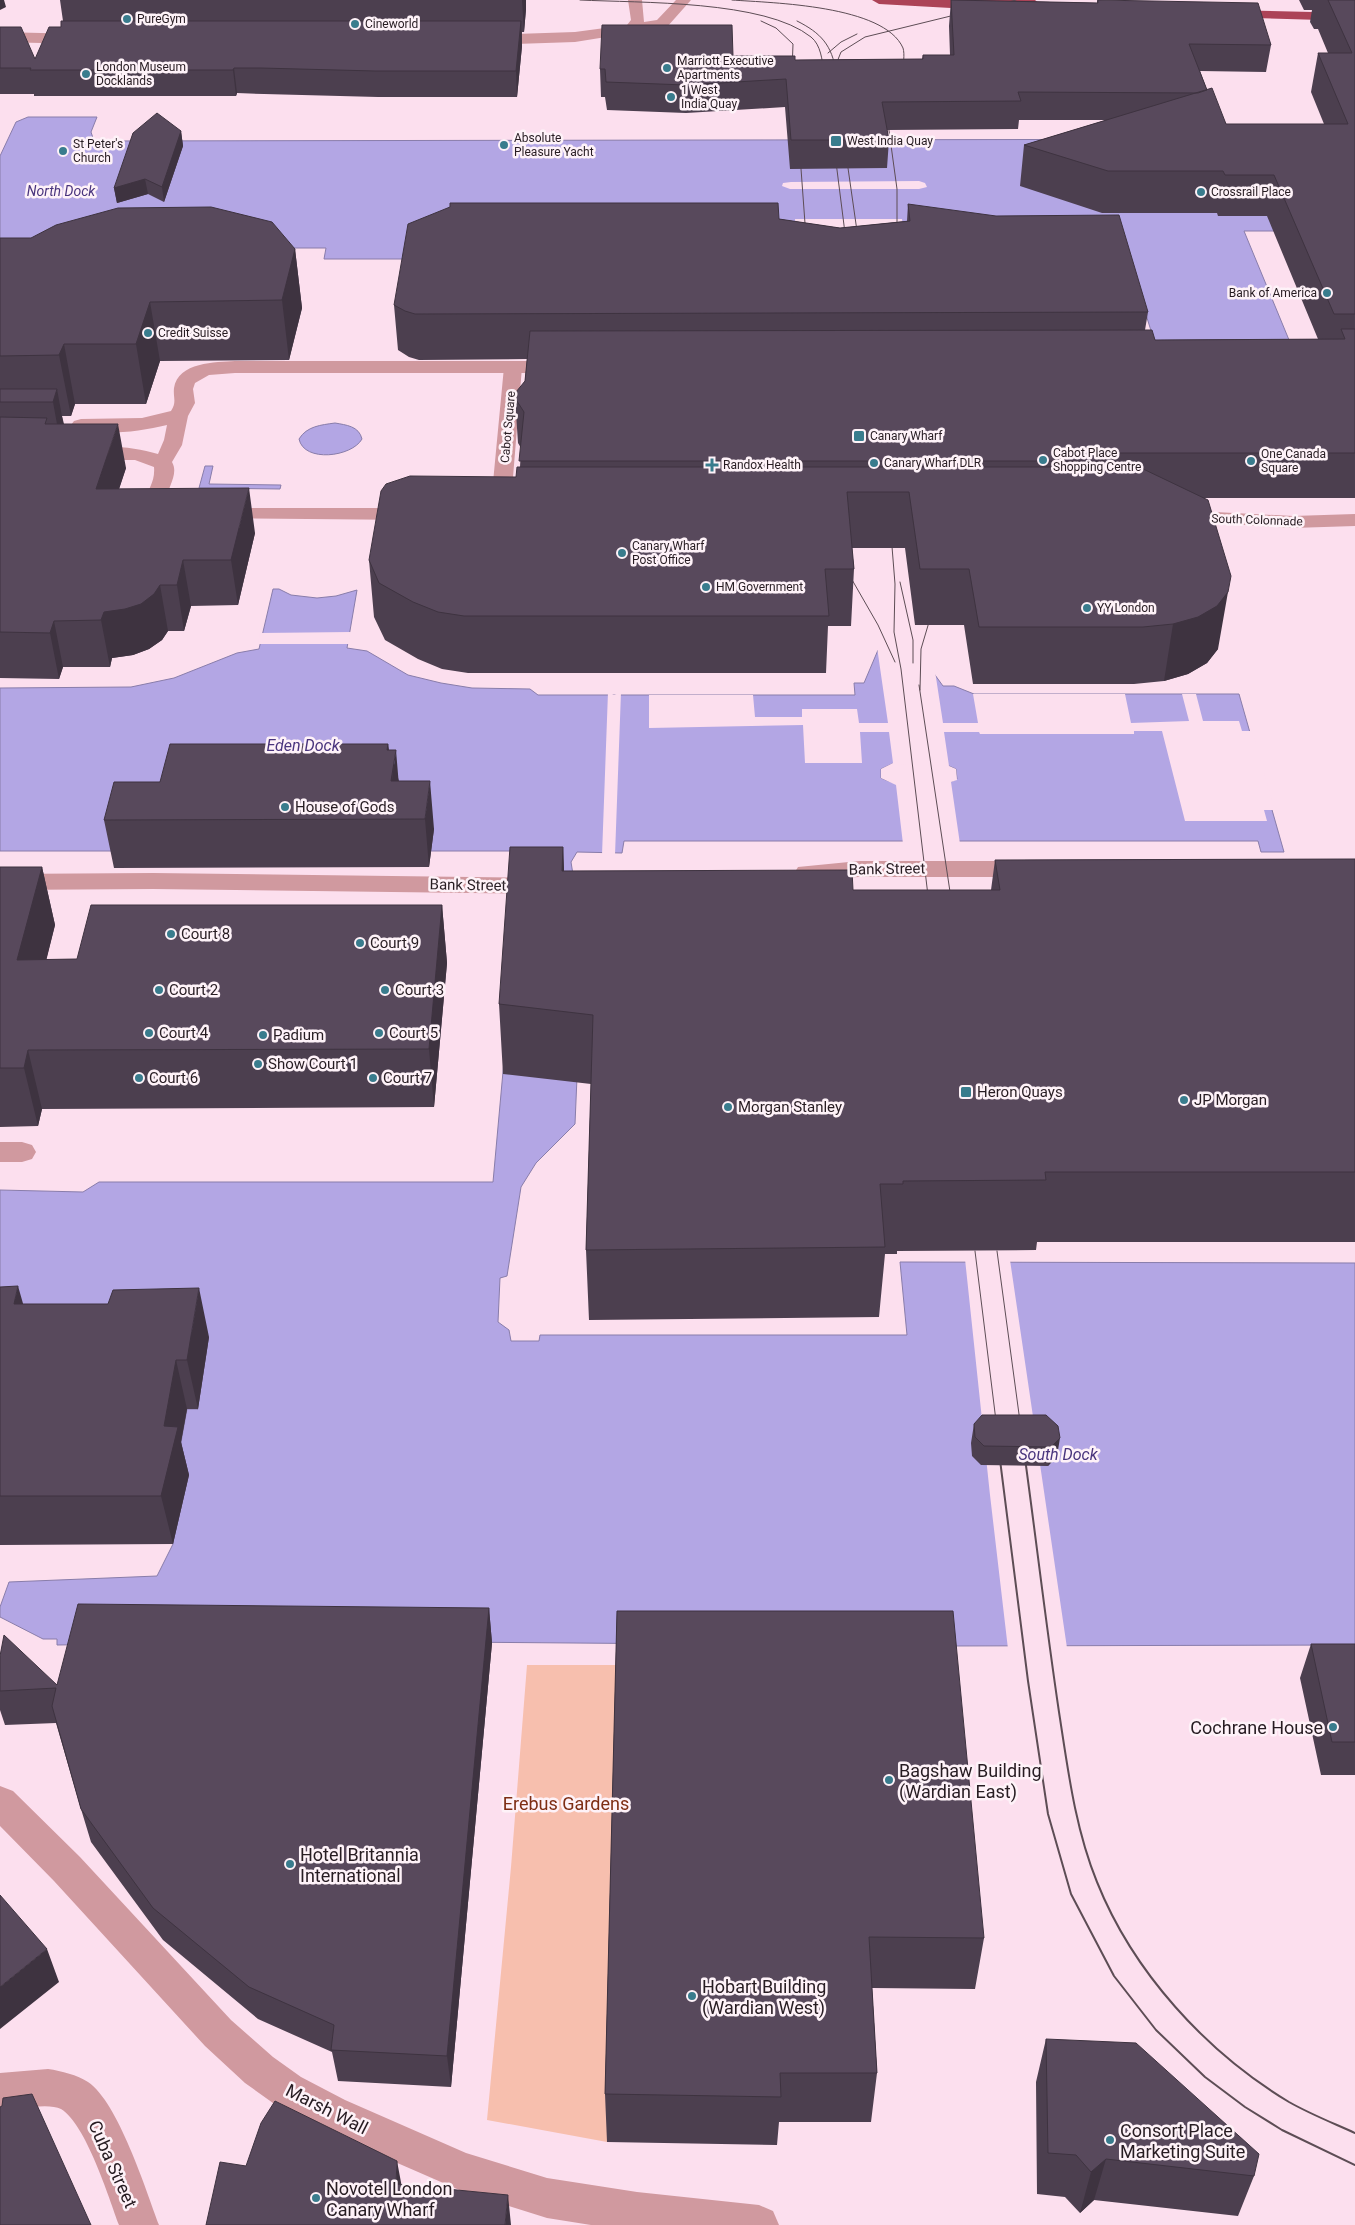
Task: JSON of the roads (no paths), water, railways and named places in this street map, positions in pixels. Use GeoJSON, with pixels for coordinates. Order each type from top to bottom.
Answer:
{"type":"FeatureCollection","features":[{"type":"Feature","properties":{"kind":"highway"},"geometry":{"type":"LineString","coordinates":[[879,0],[1047,7],[984,0]]}},
{"type":"Feature","properties":{"kind":"highway"},"geometry":{"type":"LineString","coordinates":[[1211,13],[1355,17]]}},
{"type":"Feature","properties":{"kind":"street"},"geometry":{"type":"LineString","coordinates":[[632,28],[638,20],[638,8],[635,0]]}},
{"type":"Feature","properties":{"kind":"street"},"geometry":{"type":"LineString","coordinates":[[471,40],[575,37],[662,24],[684,0]]}},
{"type":"Feature","properties":{"kind":"street"},"geometry":{"type":"LineString","coordinates":[[0,37],[97,40]]}},
{"type":"Feature","properties":{"kind":"street"},"geometry":{"type":"LineString","coordinates":[[161,463],[169,454],[176,439],[178,415],[184,406],[184,388],[190,377],[208,370],[235,367],[583,367]]}},
{"type":"Feature","properties":{"kind":"street","name":"Cabot Square"},"geometry":{"type":"LineString","coordinates":[[500,514],[513,367]]}},
{"type":"Feature","properties":{"kind":"street"},"geometry":{"type":"LineString","coordinates":[[66,425],[144,424],[166,420],[178,415]]}},
{"type":"Feature","properties":{"kind":"street"},"geometry":{"type":"LineString","coordinates":[[64,454],[132,454],[146,456],[161,463],[164,465],[165,475],[156,498],[158,507],[168,512],[433,514]]}},
{"type":"Feature","properties":{"kind":"street","name":"South Colonnade"},"geometry":{"type":"LineString","coordinates":[[1159,514],[1294,522],[1355,520]]}},
{"type":"Feature","properties":{"kind":"street","name":"Bank Street"},"geometry":{"type":"LineString","coordinates":[[780,874],[859,869],[1057,869]]}},
{"type":"Feature","properties":{"kind":"street","name":"Bank Street"},"geometry":{"type":"LineString","coordinates":[[0,882],[299,882],[569,886]]}},
{"type":"Feature","properties":{"kind":"street","name":"Marsh Wall"},"geometry":{"type":"LineString","coordinates":[[0,1802],[67,1869],[218,2033],[259,2070],[287,2090],[331,2114],[464,2172],[547,2198],[637,2212],[759,2225]]}},
{"type":"Feature","properties":{"kind":"street","name":"Cuba Street"},"geometry":{"type":"LineString","coordinates":[[0,2092],[50,2088],[76,2096],[94,2118],[139,2225]]}},
{"type":"Feature","properties":{"kind":"water","name":"North Dock"},"geometry":{"type":"Polygon","coordinates":[[[28,117],[97,117],[91,132],[94,141],[1355,139],[1355,231],[1244,231],[1294,352],[1158,353],[1121,235],[480,232],[402,259],[324,259],[326,248],[80,248],[0,270],[0,156],[16,122],[28,117]]]}},
{"type":"Feature","properties":{"kind":"water"},"geometry":{"type":"Polygon","coordinates":[[[335,423],[355,429],[362,439],[349,450],[329,455],[310,452],[303,447],[299,439],[306,431],[335,423]]]}},
{"type":"Feature","properties":{"kind":"water"},"geometry":{"type":"Polygon","coordinates":[[[205,466],[213,466],[209,484],[281,485],[280,489],[199,488],[205,466]]]}},
{"type":"Feature","properties":{"kind":"water","name":"South Dock"},"geometry":{"type":"Polygon","coordinates":[[[273,589],[279,589],[291,595],[317,598],[336,596],[357,590],[347,648],[367,651],[408,675],[472,688],[530,689],[538,695],[855,695],[854,683],[864,683],[878,650],[917,650],[943,686],[954,686],[974,694],[1239,694],[1284,852],[1261,852],[1258,841],[624,841],[622,853],[577,852],[571,862],[583,937],[575,1124],[536,1163],[521,1187],[507,1276],[500,1278],[498,1322],[509,1330],[511,1341],[539,1341],[540,1335],[907,1335],[900,1262],[1355,1263],[1355,1645],[946,1646],[323,1641],[57,1645],[57,1639],[43,1639],[0,1617],[0,1607],[9,1582],[157,1576],[173,1544],[175,1475],[187,1409],[198,1409],[0,1336],[0,1190],[83,1192],[99,1182],[493,1182],[523,851],[0,851],[0,688],[131,687],[174,678],[237,653],[259,649],[273,589]],[[896,762],[881,769],[881,778],[899,784],[919,786],[929,786],[957,779],[956,769],[942,763],[896,762]]]}},
{"type":"Feature","properties":{"kind":"tram line"},"geometry":{"type":"LineString","coordinates":[[580,0],[667,3],[734,10],[764,16],[790,25],[811,37],[819,48],[824,72]]}},
{"type":"Feature","properties":{"kind":"tram line"},"geometry":{"type":"LineString","coordinates":[[732,0],[826,9],[874,23],[888,31]]}},
{"type":"Feature","properties":{"kind":"tram line"},"geometry":{"type":"LineString","coordinates":[[997,5],[1016,0]]}},
{"type":"Feature","properties":{"kind":"tram line"},"geometry":{"type":"LineString","coordinates":[[888,31],[963,13]]}},
{"type":"Feature","properties":{"kind":"tram line"},"geometry":{"type":"LineString","coordinates":[[761,21],[776,28],[793,44],[792,71]]}},
{"type":"Feature","properties":{"kind":"tram line"},"geometry":{"type":"LineString","coordinates":[[797,21],[819,35],[830,51]]}},
{"type":"Feature","properties":{"kind":"tram line"},"geometry":{"type":"LineString","coordinates":[[835,67],[841,52],[865,37],[888,31]]}},
{"type":"Feature","properties":{"kind":"tram line"},"geometry":{"type":"LineString","coordinates":[[888,31],[903,48],[903,71]]}},
{"type":"Feature","properties":{"kind":"tram line"},"geometry":{"type":"LineString","coordinates":[[830,51],[841,42],[857,34]]}},
{"type":"Feature","properties":{"kind":"tram line"},"geometry":{"type":"LineString","coordinates":[[830,51],[836,72]]}},
{"type":"Feature","properties":{"kind":"tram line"},"geometry":{"type":"LineString","coordinates":[[887,116],[897,189],[897,236]]}},
{"type":"Feature","properties":{"kind":"tram line"},"geometry":{"type":"LineString","coordinates":[[835,154],[846,241]]}},
{"type":"Feature","properties":{"kind":"tram line"},"geometry":{"type":"LineString","coordinates":[[846,154],[858,238]]}},
{"type":"Feature","properties":{"kind":"tram line"},"geometry":{"type":"LineString","coordinates":[[800,155],[806,237]]}},
{"type":"Feature","properties":{"kind":"tram line"},"geometry":{"type":"LineString","coordinates":[[891,534],[895,584],[894,632],[901,669],[929,904]]}},
{"type":"Feature","properties":{"kind":"tram line"},"geometry":{"type":"LineString","coordinates":[[847,571],[878,625],[895,662]]}},
{"type":"Feature","properties":{"kind":"tram line"},"geometry":{"type":"LineString","coordinates":[[900,582],[913,640],[913,663]]}},
{"type":"Feature","properties":{"kind":"tram line"},"geometry":{"type":"LineString","coordinates":[[920,690],[921,649],[932,612]]}},
{"type":"Feature","properties":{"kind":"tram line"},"geometry":{"type":"LineString","coordinates":[[919,685],[952,905]]}},
{"type":"Feature","properties":{"kind":"tram line"},"geometry":{"type":"LineString","coordinates":[[975,1251],[997,1429]]}},
{"type":"Feature","properties":{"kind":"tram line"},"geometry":{"type":"LineString","coordinates":[[997,1251],[1021,1429]]}},
{"type":"Feature","properties":{"kind":"tram line"},"geometry":{"type":"LineString","coordinates":[[1024,1451],[1054,1679],[1073,1799],[1089,1862],[1112,1915],[1152,1978],[1175,2007],[1201,2034],[1258,2082],[1289,2102],[1355,2133]]}},
{"type":"Feature","properties":{"kind":"tram line"},"geometry":{"type":"LineString","coordinates":[[999,1452],[1028,1681],[1048,1814],[1071,1894],[1114,1976],[1156,2030],[1205,2077],[1245,2107],[1282,2130],[1355,2165]]}},
{"type":"Feature","properties":{"kind":"place","name":"PureGym"},"geometry":{"type":"Point","coordinates":[127,19]}},
{"type":"Feature","properties":{"kind":"place","name":"Cineworld"},"geometry":{"type":"Point","coordinates":[355,24]}},
{"type":"Feature","properties":{"kind":"place","name":"Marriott Executive Apartments"},"geometry":{"type":"Point","coordinates":[667,68]}},
{"type":"Feature","properties":{"kind":"place","name":"London Museum Docklands"},"geometry":{"type":"Point","coordinates":[86,74]}},
{"type":"Feature","properties":{"kind":"place","name":"1 West India Quay"},"geometry":{"type":"Point","coordinates":[671,97]}},
{"type":"Feature","properties":{"kind":"place","name":"West India Quay"},"geometry":{"type":"Point","coordinates":[836,141]}},
{"type":"Feature","properties":{"kind":"place","name":"Absolute Pleasure Yacht"},"geometry":{"type":"Point","coordinates":[504,145]}},
{"type":"Feature","properties":{"kind":"place","name":"St Peter's Church"},"geometry":{"type":"Point","coordinates":[63,151]}},
{"type":"Feature","properties":{"kind":"place","name":"Crossrail Place"},"geometry":{"type":"Point","coordinates":[1201,192]}},
{"type":"Feature","properties":{"kind":"place","name":"Bank of America"},"geometry":{"type":"Point","coordinates":[1327,293]}},
{"type":"Feature","properties":{"kind":"place","name":"Credit Suisse"},"geometry":{"type":"Point","coordinates":[148,333]}},
{"type":"Feature","properties":{"kind":"place","name":"Canary Wharf"},"geometry":{"type":"Point","coordinates":[859,436]}},
{"type":"Feature","properties":{"kind":"place","name":"Cabot Place Shopping Centre"},"geometry":{"type":"Point","coordinates":[1043,460]}},
{"type":"Feature","properties":{"kind":"place","name":"One Canada Square"},"geometry":{"type":"Point","coordinates":[1251,461]}},
{"type":"Feature","properties":{"kind":"place","name":"Canary Wharf DLR"},"geometry":{"type":"Point","coordinates":[874,463]}},
{"type":"Feature","properties":{"kind":"place","name":"Randox Health"},"geometry":{"type":"Point","coordinates":[712,465]}},
{"type":"Feature","properties":{"kind":"place","name":"Canary Wharf Post Office"},"geometry":{"type":"Point","coordinates":[622,553]}},
{"type":"Feature","properties":{"kind":"place","name":"HM Government"},"geometry":{"type":"Point","coordinates":[706,587]}},
{"type":"Feature","properties":{"kind":"place","name":"YY London"},"geometry":{"type":"Point","coordinates":[1087,608]}},
{"type":"Feature","properties":{"kind":"place","name":"House of Gods"},"geometry":{"type":"Point","coordinates":[285,807]}},
{"type":"Feature","properties":{"kind":"place","name":"Court 8"},"geometry":{"type":"Point","coordinates":[171,934]}},
{"type":"Feature","properties":{"kind":"place","name":"Court 9"},"geometry":{"type":"Point","coordinates":[360,943]}},
{"type":"Feature","properties":{"kind":"place","name":"Court 2"},"geometry":{"type":"Point","coordinates":[159,990]}},
{"type":"Feature","properties":{"kind":"place","name":"Court 3"},"geometry":{"type":"Point","coordinates":[385,990]}},
{"type":"Feature","properties":{"kind":"place","name":"Court 4"},"geometry":{"type":"Point","coordinates":[149,1033]}},
{"type":"Feature","properties":{"kind":"place","name":"Court 5"},"geometry":{"type":"Point","coordinates":[379,1033]}},
{"type":"Feature","properties":{"kind":"place","name":"Padium"},"geometry":{"type":"Point","coordinates":[263,1035]}},
{"type":"Feature","properties":{"kind":"place","name":"Show Court 1"},"geometry":{"type":"Point","coordinates":[258,1064]}},
{"type":"Feature","properties":{"kind":"place","name":"Court 6"},"geometry":{"type":"Point","coordinates":[139,1078]}},
{"type":"Feature","properties":{"kind":"place","name":"Court 7"},"geometry":{"type":"Point","coordinates":[373,1078]}},
{"type":"Feature","properties":{"kind":"place","name":"Heron Quays"},"geometry":{"type":"Point","coordinates":[966,1092]}},
{"type":"Feature","properties":{"kind":"place","name":"JP Morgan"},"geometry":{"type":"Point","coordinates":[1184,1100]}},
{"type":"Feature","properties":{"kind":"place","name":"Morgan Stanley"},"geometry":{"type":"Point","coordinates":[728,1107]}},
{"type":"Feature","properties":{"kind":"place","name":"Cochrane House"},"geometry":{"type":"Point","coordinates":[1333,1727]}},
{"type":"Feature","properties":{"kind":"place","name":"Bagshaw Building (Wardian East)"},"geometry":{"type":"Point","coordinates":[889,1780]}},
{"type":"Feature","properties":{"kind":"place","name":"Hotel Britannia International"},"geometry":{"type":"Point","coordinates":[290,1864]}},
{"type":"Feature","properties":{"kind":"place","name":"Hobart Building (Wardian West)"},"geometry":{"type":"Point","coordinates":[692,1996]}},
{"type":"Feature","properties":{"kind":"place","name":"Consort Place Marketing Suite"},"geometry":{"type":"Point","coordinates":[1110,2140]}},
{"type":"Feature","properties":{"kind":"place","name":"Novotel London Canary Wharf"},"geometry":{"type":"Point","coordinates":[316,2198]}},
{"type":"Feature","properties":{"kind":"water label","name":"Eden Dock"},"geometry":{"type":"Point","coordinates":[303,745]}},
{"type":"Feature","properties":{"kind":"park label","name":"Erebus Gardens"},"geometry":{"type":"Point","coordinates":[566,1803]}}]}
